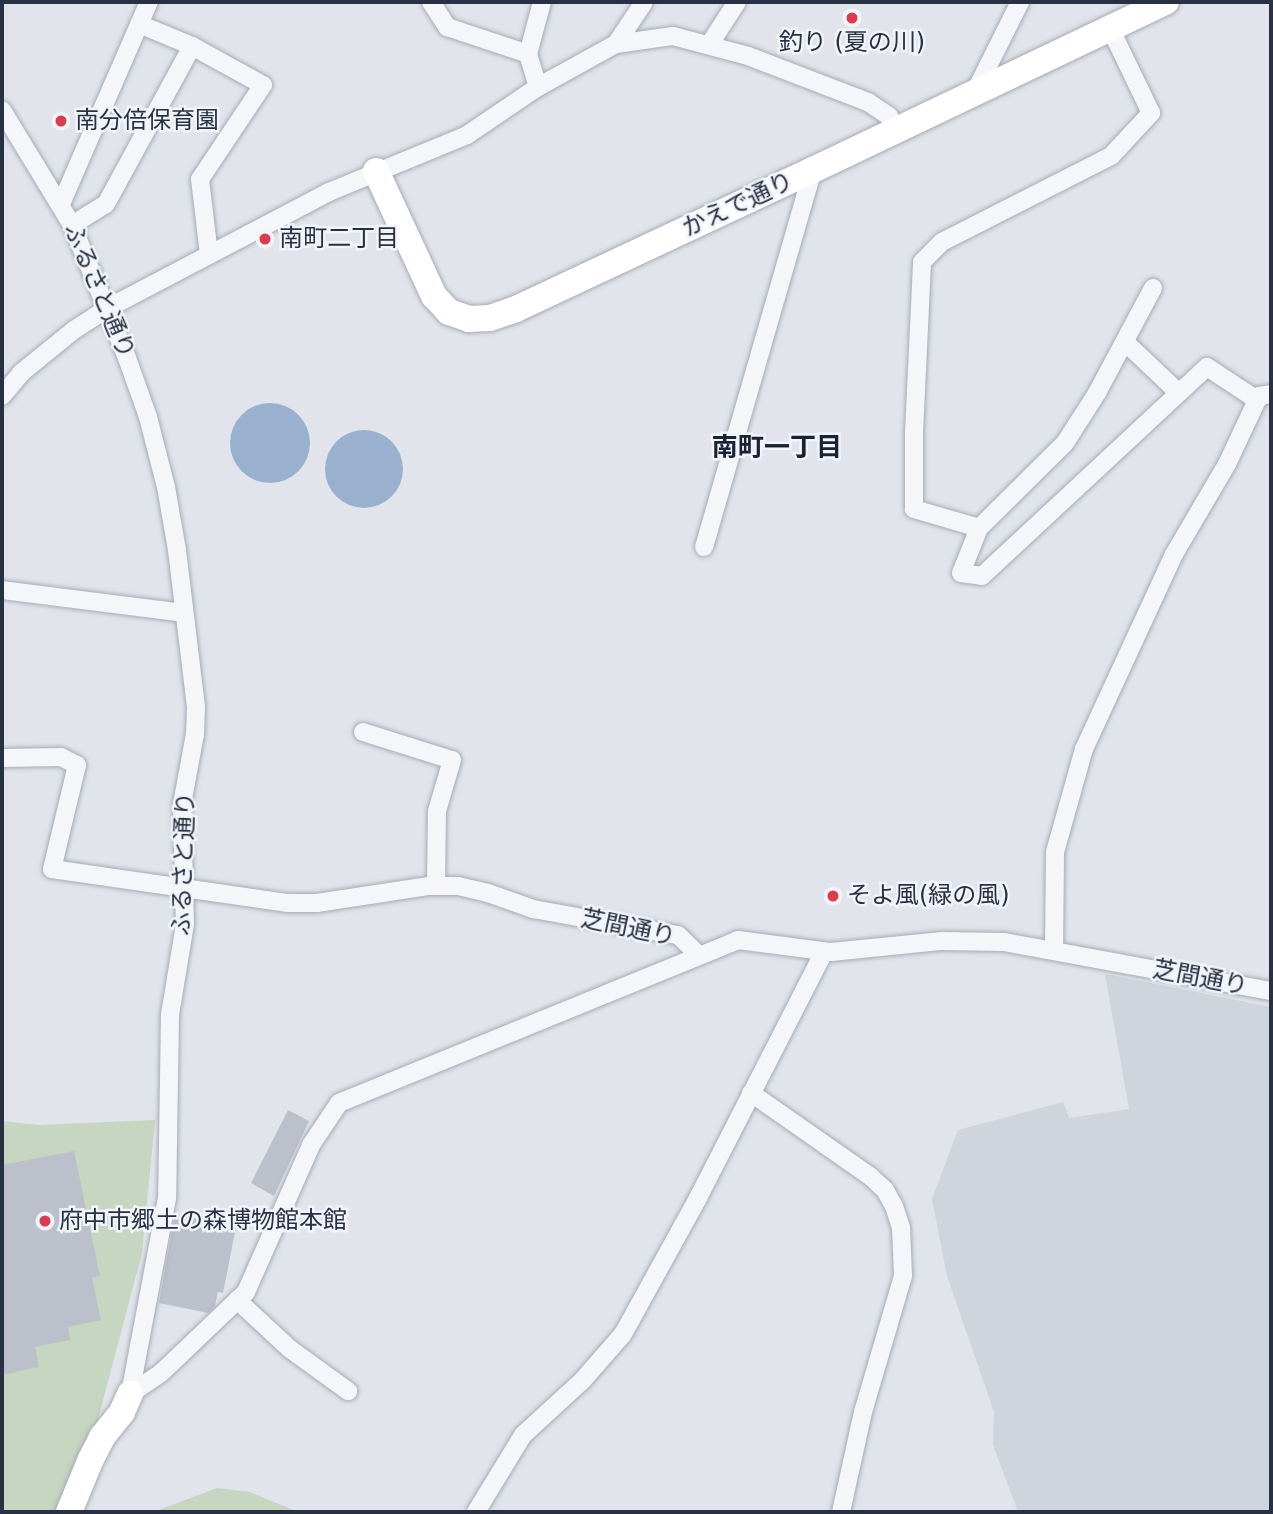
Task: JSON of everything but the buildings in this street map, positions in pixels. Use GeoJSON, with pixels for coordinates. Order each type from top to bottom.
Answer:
{"type":"FeatureCollection","features":[{"type":"Feature","properties":{"kind":"street"},"geometry":{"type":"LineString","coordinates":[[61,204],[149,2]]}},
{"type":"Feature","properties":{"kind":"street"},"geometry":{"type":"LineString","coordinates":[[431,2],[447,27],[528,54]]}},
{"type":"Feature","properties":{"kind":"street"},"geometry":{"type":"LineString","coordinates":[[538,87],[528,54],[542,2]]}},
{"type":"Feature","properties":{"kind":"street"},"geometry":{"type":"LineString","coordinates":[[616,44],[644,2]]}},
{"type":"Feature","properties":{"kind":"street"},"geometry":{"type":"LineString","coordinates":[[709,45],[737,2]]}},
{"type":"Feature","properties":{"kind":"street"},"geometry":{"type":"LineString","coordinates":[[974,94],[1020,2]]}},
{"type":"Feature","properties":{"kind":"street","name":"かえで通り"},"geometry":{"type":"LineString","coordinates":[[376,171],[434,296],[449,312],[469,319],[490,318],[516,309],[897,131],[1166,2]]}},
{"type":"Feature","properties":{"kind":"street"},"geometry":{"type":"LineString","coordinates":[[139,24],[192,46],[263,85],[201,179],[209,254]]}},
{"type":"Feature","properties":{"kind":"street"},"geometry":{"type":"LineString","coordinates":[[979,528],[914,509],[914,433],[922,262],[942,242],[1111,156],[1150,113],[1111,30]]}},
{"type":"Feature","properties":{"kind":"street"},"geometry":{"type":"LineString","coordinates":[[2,396],[21,373],[74,330],[106,309],[376,171],[467,135],[538,87],[616,44],[673,36],[748,56],[869,102],[888,116],[897,131]]}},
{"type":"Feature","properties":{"kind":"street"},"geometry":{"type":"LineString","coordinates":[[72,225],[106,204],[192,46]]}},
{"type":"Feature","properties":{"kind":"street","name":"ふるさと通り"},"geometry":{"type":"LineString","coordinates":[[2,110],[72,225],[148,417],[166,487],[196,707],[195,734],[182,804],[185,924],[170,1015],[167,1198],[130,1394],[122,1412],[102,1437],[90,1459],[69,1512]]}},
{"type":"Feature","properties":{"kind":"street"},"geometry":{"type":"LineString","coordinates":[[704,547],[813,170]]}},
{"type":"Feature","properties":{"kind":"street"},"geometry":{"type":"LineString","coordinates":[[1054,950],[1055,852],[1084,749],[1173,556],[1264,397],[1207,367],[982,576],[961,573],[979,528],[1065,443],[1153,288]]}},
{"type":"Feature","properties":{"kind":"street"},"geometry":{"type":"LineString","coordinates":[[1125,341],[1179,393]]}},
{"type":"Feature","properties":{"kind":"street"},"geometry":{"type":"LineString","coordinates":[[2,590],[183,613]]}},
{"type":"Feature","properties":{"kind":"street"},"geometry":{"type":"LineString","coordinates":[[363,732],[452,760],[437,811],[436,886]]}},
{"type":"Feature","properties":{"kind":"street","name":"芝間通り"},"geometry":{"type":"LineString","coordinates":[[2,758],[61,757],[77,765],[52,869],[246,899],[317,903],[436,886],[488,893],[533,909],[678,935],[699,955],[738,940],[824,952],[977,939],[1054,950],[1271,991]]}},
{"type":"Feature","properties":{"kind":"street"},"geometry":{"type":"LineString","coordinates":[[476,1512],[523,1435],[582,1381],[623,1334],[698,1198],[824,952]]}},
{"type":"Feature","properties":{"kind":"street"},"geometry":{"type":"LineString","coordinates":[[130,1394],[161,1373],[246,1292],[311,1145],[339,1103],[699,955]]}},
{"type":"Feature","properties":{"kind":"street"},"geometry":{"type":"LineString","coordinates":[[751,1093],[872,1177],[894,1206],[901,1228],[903,1276],[863,1412],[841,1512]]}},
{"type":"Feature","properties":{"kind":"street"},"geometry":{"type":"LineString","coordinates":[[237,1300],[290,1349],[348,1391]]}},
{"type":"Feature","properties":{"kind":"shaded area"},"geometry":{"type":"Polygon","coordinates":[[[1105,974],[1271,1007],[1271,1512],[1018,1512],[993,1445],[994,1412],[947,1276],[932,1199],[958,1130],[1063,1102],[1069,1118],[1129,1109],[1105,974]]]}},
{"type":"Feature","properties":{"kind":"green space"},"geometry":{"type":"Polygon","coordinates":[[[155,1120],[142,1253],[91,1446],[59,1512],[2,1512],[2,1121],[39,1125],[155,1120]]]}},
{"type":"Feature","properties":{"kind":"green space"},"geometry":{"type":"Polygon","coordinates":[[[217,1488],[250,1492],[298,1512],[153,1512],[217,1488]]]}},
{"type":"Feature","properties":{"kind":"water"},"geometry":{"type":"Polygon","coordinates":[[[270,403],[285,406],[298,415],[307,428],[310,443],[307,458],[298,471],[285,480],[270,483],[255,480],[242,471],[233,458],[230,443],[233,428],[242,415],[255,406],[270,403]]]}},
{"type":"Feature","properties":{"kind":"water"},"geometry":{"type":"Polygon","coordinates":[[[356,430],[372,430],[386,436],[397,447],[403,461],[403,477],[397,491],[386,502],[372,508],[356,508],[342,502],[331,491],[325,477],[325,461],[331,447],[342,436],[356,430]]]}},
{"type":"Feature","properties":{"kind":"place","name":"釣り (夏の川)"},"geometry":{"type":"Point","coordinates":[852,18]}},
{"type":"Feature","properties":{"kind":"place","name":"南分倍保育園"},"geometry":{"type":"Point","coordinates":[61,121]}},
{"type":"Feature","properties":{"kind":"place","name":"南町二丁目"},"geometry":{"type":"Point","coordinates":[265,239]}},
{"type":"Feature","properties":{"kind":"place","name":"そよ風(緑の風)"},"geometry":{"type":"Point","coordinates":[833,896]}},
{"type":"Feature","properties":{"kind":"place","name":"府中市郷土の森博物館本館"},"geometry":{"type":"Point","coordinates":[45,1221]}},
{"type":"Feature","properties":{"kind":"district","name":"南町一丁目"},"geometry":{"type":"Point","coordinates":[777,448]}}]}
